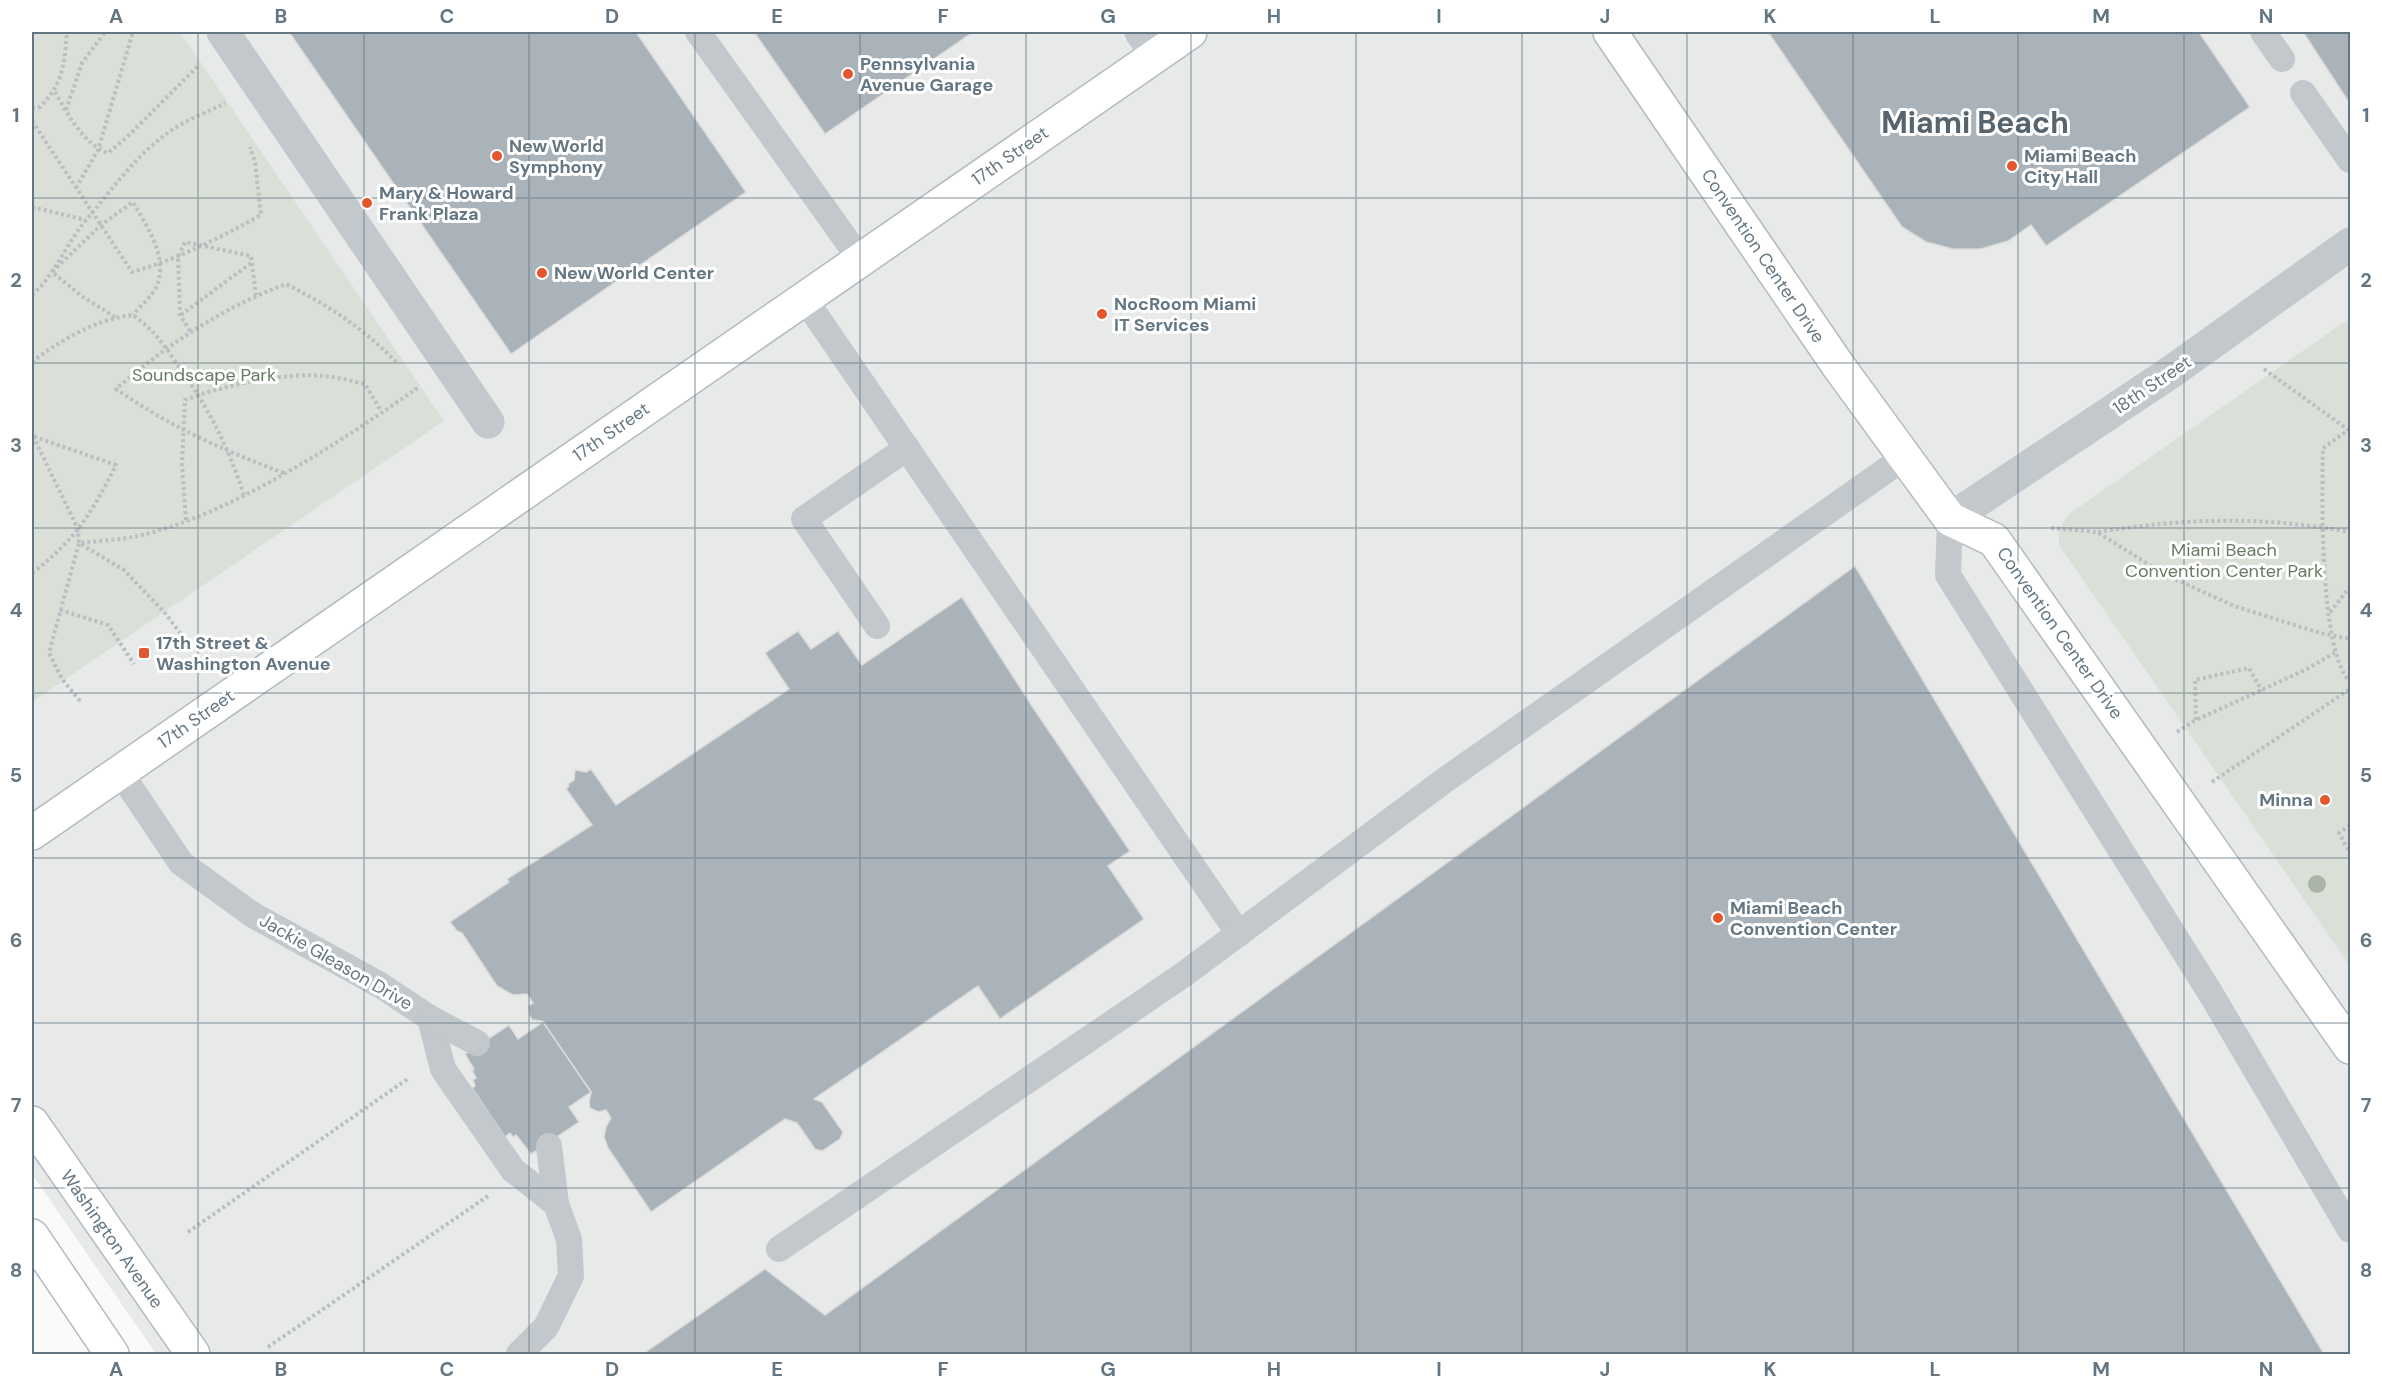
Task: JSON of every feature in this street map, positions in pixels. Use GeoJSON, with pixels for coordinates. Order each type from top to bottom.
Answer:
{"type":"FeatureCollection","features":[{"type":"Feature","properties":{"kind":"street","name":"17th Street"},"geometry":{"type":"LineString","coordinates":[[32,833],[860,259],[1149,43],[1190,32]]}},
{"type":"Feature","properties":{"kind":"street","name":"Convention Center Drive"},"geometry":{"type":"LineString","coordinates":[[1610,32],[1837,364],[1950,519],[1994,540],[2350,1047]]}},
{"type":"Feature","properties":{"kind":"street"},"geometry":{"type":"LineString","coordinates":[[225,34],[488,422]]}},
{"type":"Feature","properties":{"kind":"street","name":"18th Street"},"geometry":{"type":"LineString","coordinates":[[1950,519],[2171,372],[2350,244]]}},
{"type":"Feature","properties":{"kind":"street","name":"Washington Avenue"},"geometry":{"type":"LineString","coordinates":[[32,1123],[193,1354]]}},
{"type":"Feature","properties":{"kind":"street"},"geometry":{"type":"LineString","coordinates":[[32,1236],[112,1354]]}},
{"type":"Feature","properties":{"kind":"lane"},"geometry":{"type":"LineString","coordinates":[[698,32],[860,259]]}},
{"type":"Feature","properties":{"kind":"lane"},"geometry":{"type":"LineString","coordinates":[[2262,32],[2282,59]]}},
{"type":"Feature","properties":{"kind":"lane"},"geometry":{"type":"LineString","coordinates":[[2303,93],[2350,160]]}},
{"type":"Feature","properties":{"kind":"lane"},"geometry":{"type":"LineString","coordinates":[[804,298],[1239,934]]}},
{"type":"Feature","properties":{"kind":"lane"},"geometry":{"type":"LineString","coordinates":[[877,626],[804,519],[907,448]]}},
{"type":"Feature","properties":{"kind":"lane"},"geometry":{"type":"LineString","coordinates":[[779,1249],[1183,975],[1445,780],[1905,457]]}},
{"type":"Feature","properties":{"kind":"lane"},"geometry":{"type":"LineString","coordinates":[[1950,519],[1948,576],[2211,994],[2350,1230]]}},
{"type":"Feature","properties":{"kind":"lane","name":"Jackie Gleason Drive"},"geometry":{"type":"LineString","coordinates":[[120,772],[181,863],[254,915],[380,985],[430,1018],[443,1069],[513,1170],[556,1204]]}},
{"type":"Feature","properties":{"kind":"lane"},"geometry":{"type":"LineString","coordinates":[[430,1018],[477,1043]]}},
{"type":"Feature","properties":{"kind":"lane"},"geometry":{"type":"LineString","coordinates":[[519,1354],[546,1327],[571,1276],[569,1239],[556,1204],[549,1146]]}},
{"type":"Feature","properties":{"kind":"path"},"geometry":{"type":"LineString","coordinates":[[32,108],[40,107],[55,92],[62,71],[67,32]]}},
{"type":"Feature","properties":{"kind":"path"},"geometry":{"type":"LineString","coordinates":[[66,110],[82,63],[105,32]]}},
{"type":"Feature","properties":{"kind":"path"},"geometry":{"type":"LineString","coordinates":[[76,189],[98,150],[133,32]]}},
{"type":"Feature","properties":{"kind":"path"},"geometry":{"type":"LineString","coordinates":[[55,92],[66,110],[98,150],[108,153],[127,137],[225,34]]}},
{"type":"Feature","properties":{"kind":"path"},"geometry":{"type":"LineString","coordinates":[[52,272],[86,220],[122,175],[146,150],[172,130],[261,87]]}},
{"type":"Feature","properties":{"kind":"path"},"geometry":{"type":"LineString","coordinates":[[32,121],[132,272],[206,246],[261,215],[255,162],[250,144]]}},
{"type":"Feature","properties":{"kind":"path"},"geometry":{"type":"LineString","coordinates":[[32,295],[52,272],[101,225],[133,202],[151,234],[161,263],[156,287],[133,315]]}},
{"type":"Feature","properties":{"kind":"path"},"geometry":{"type":"LineString","coordinates":[[32,207],[86,220]]}},
{"type":"Feature","properties":{"kind":"path"},"geometry":{"type":"LineString","coordinates":[[190,331],[180,315],[178,257],[185,242],[251,256],[256,295]]}},
{"type":"Feature","properties":{"kind":"path"},"geometry":{"type":"LineString","coordinates":[[180,315],[251,263]]}},
{"type":"Feature","properties":{"kind":"path"},"geometry":{"type":"LineString","coordinates":[[52,272],[83,297],[116,317]]}},
{"type":"Feature","properties":{"kind":"path"},"geometry":{"type":"LineString","coordinates":[[284,473],[230,454],[183,431],[116,389],[190,331],[256,295],[286,284],[319,301],[350,322],[380,345],[400,367]]}},
{"type":"Feature","properties":{"kind":"path"},"geometry":{"type":"LineString","coordinates":[[32,362],[72,335],[116,317],[133,315],[148,326],[199,394],[217,424],[244,495]]}},
{"type":"Feature","properties":{"kind":"path"},"geometry":{"type":"LineString","coordinates":[[2264,369],[2350,430],[2324,448],[2321,527],[2333,635],[2344,676],[2350,682]]}},
{"type":"Feature","properties":{"kind":"path"},"geometry":{"type":"LineString","coordinates":[[186,520],[182,465],[185,400],[199,394],[274,379],[323,375],[365,384],[381,411]]}},
{"type":"Feature","properties":{"kind":"path"},"geometry":{"type":"LineString","coordinates":[[79,543],[138,536],[186,520],[244,495],[284,473],[416,388],[411,381]]}},
{"type":"Feature","properties":{"kind":"path"},"geometry":{"type":"LineString","coordinates":[[32,436],[78,529],[79,543],[49,653],[62,679],[80,701]]}},
{"type":"Feature","properties":{"kind":"path"},"geometry":{"type":"LineString","coordinates":[[32,436],[116,465],[95,507],[78,529],[51,558],[32,573]]}},
{"type":"Feature","properties":{"kind":"path"},"geometry":{"type":"LineString","coordinates":[[2051,528],[2097,532],[2166,522],[2201,520],[2273,521],[2350,532]]}},
{"type":"Feature","properties":{"kind":"path"},"geometry":{"type":"LineString","coordinates":[[2097,532],[2164,574],[2234,606],[2320,633],[2350,639]]}},
{"type":"Feature","properties":{"kind":"path"},"geometry":{"type":"LineString","coordinates":[[79,543],[124,570],[165,613],[180,633]]}},
{"type":"Feature","properties":{"kind":"path"},"geometry":{"type":"LineString","coordinates":[[2330,613],[2350,587]]}},
{"type":"Feature","properties":{"kind":"path"},"geometry":{"type":"LineString","coordinates":[[60,610],[108,625],[134,664]]}},
{"type":"Feature","properties":{"kind":"path"},"geometry":{"type":"LineString","coordinates":[[2176,732],[2196,720],[2306,670],[2337,652]]}},
{"type":"Feature","properties":{"kind":"path"},"geometry":{"type":"LineString","coordinates":[[2196,720],[2195,680],[2248,668],[2262,691]]}},
{"type":"Feature","properties":{"kind":"path"},"geometry":{"type":"LineString","coordinates":[[2211,783],[2350,689]]}},
{"type":"Feature","properties":{"kind":"path"},"geometry":{"type":"LineString","coordinates":[[2350,825],[2339,833],[2350,853]]}},
{"type":"Feature","properties":{"kind":"path"},"geometry":{"type":"LineString","coordinates":[[188,1232],[412,1076]]}},
{"type":"Feature","properties":{"kind":"path"},"geometry":{"type":"LineString","coordinates":[[268,1347],[494,1193]]}},
{"type":"Feature","properties":{"kind":"shaded area"},"geometry":{"type":"Polygon","coordinates":[[[32,32],[2350,32],[2350,1354],[156,1354],[32,1174],[32,32]]]}},
{"type":"Feature","properties":{"kind":"green space","name":"Soundscape Park"},"geometry":{"type":"Polygon","coordinates":[[[32,32],[180,32],[444,421],[32,702],[32,32]]]}},
{"type":"Feature","properties":{"kind":"green space","name":"Miami Beach Convention Center Park"},"geometry":{"type":"Polygon","coordinates":[[[2350,318],[2350,966],[2059,545],[2059,529],[2069,514],[2350,318]]]}},
{"type":"Feature","properties":{"kind":"building","name":"New World Center"},"geometry":{"type":"Polygon","coordinates":[[[289,32],[636,32],[746,192],[511,354],[289,32]]]}},
{"type":"Feature","properties":{"kind":"building","name":"Pennsylvania Avenue Garage"},"geometry":{"type":"Polygon","coordinates":[[[754,32],[973,32],[825,134],[754,32]]]}},
{"type":"Feature","properties":{"kind":"building","name":"Miami Beach City Hall"},"geometry":{"type":"Polygon","coordinates":[[[1768,32],[2199,32],[2250,107],[2046,246],[2031,225],[2008,241],[1981,249],[1953,249],[1926,242],[1902,227],[1768,32]]]}},
{"type":"Feature","properties":{"kind":"building"},"geometry":{"type":"Polygon","coordinates":[[[2303,32],[2350,32],[2350,104],[2303,32]]]}},
{"type":"Feature","properties":{"kind":"building","name":"Miami Beach Convention Center"},"geometry":{"type":"Polygon","coordinates":[[[1855,566],[2324,1354],[643,1354],[765,1269],[825,1315],[1855,566]]]}},
{"type":"Feature","properties":{"kind":"building"},"geometry":{"type":"Polygon","coordinates":[[[962,597],[1130,851],[1108,866],[1144,919],[1000,1019],[978,986],[814,1099],[822,1102],[843,1132],[840,1139],[822,1151],[815,1149],[797,1123],[785,1119],[651,1212],[608,1148],[604,1137],[611,1118],[606,1110],[598,1112],[590,1108],[591,1092],[542,1021],[533,1020],[529,1016],[528,1006],[533,1003],[527,994],[513,995],[497,986],[462,933],[457,931],[450,922],[509,882],[507,879],[592,825],[566,789],[568,784],[574,780],[575,770],[586,772],[591,769],[616,805],[789,689],[765,653],[798,631],[811,649],[838,631],[862,665],[962,597]]]}},
{"type":"Feature","properties":{"kind":"building"},"geometry":{"type":"Polygon","coordinates":[[[543,1022],[591,1092],[569,1107],[579,1122],[531,1154],[516,1135],[513,1137],[510,1133],[505,1137],[472,1088],[475,1086],[473,1080],[476,1078],[472,1070],[474,1069],[465,1054],[509,1025],[518,1039],[543,1022]]]}},
{"type":"Feature","properties":{"kind":"place","name":"Pennsylvania Avenue Garage"},"geometry":{"type":"Point","coordinates":[848,74]}},
{"type":"Feature","properties":{"kind":"place","name":"New World Symphony"},"geometry":{"type":"Point","coordinates":[497,156]}},
{"type":"Feature","properties":{"kind":"place","name":"Miami Beach City Hall"},"geometry":{"type":"Point","coordinates":[2012,166]}},
{"type":"Feature","properties":{"kind":"place","name":"Mary & Howard Frank Plaza"},"geometry":{"type":"Point","coordinates":[367,203]}},
{"type":"Feature","properties":{"kind":"place","name":"New World Center"},"geometry":{"type":"Point","coordinates":[542,273]}},
{"type":"Feature","properties":{"kind":"place","name":"NocRoom Miami IT Services"},"geometry":{"type":"Point","coordinates":[1102,314]}},
{"type":"Feature","properties":{"kind":"place","name":"17th Street & Washington Avenue"},"geometry":{"type":"Point","coordinates":[144,653]}},
{"type":"Feature","properties":{"kind":"place","name":"Minna"},"geometry":{"type":"Point","coordinates":[2325,800]}},
{"type":"Feature","properties":{"kind":"place","name":"Miami Beach Convention Center"},"geometry":{"type":"Point","coordinates":[1718,918]}},
{"type":"Feature","properties":{"kind":"district","name":"Miami Beach"},"geometry":{"type":"Point","coordinates":[1975,123]}}]}
